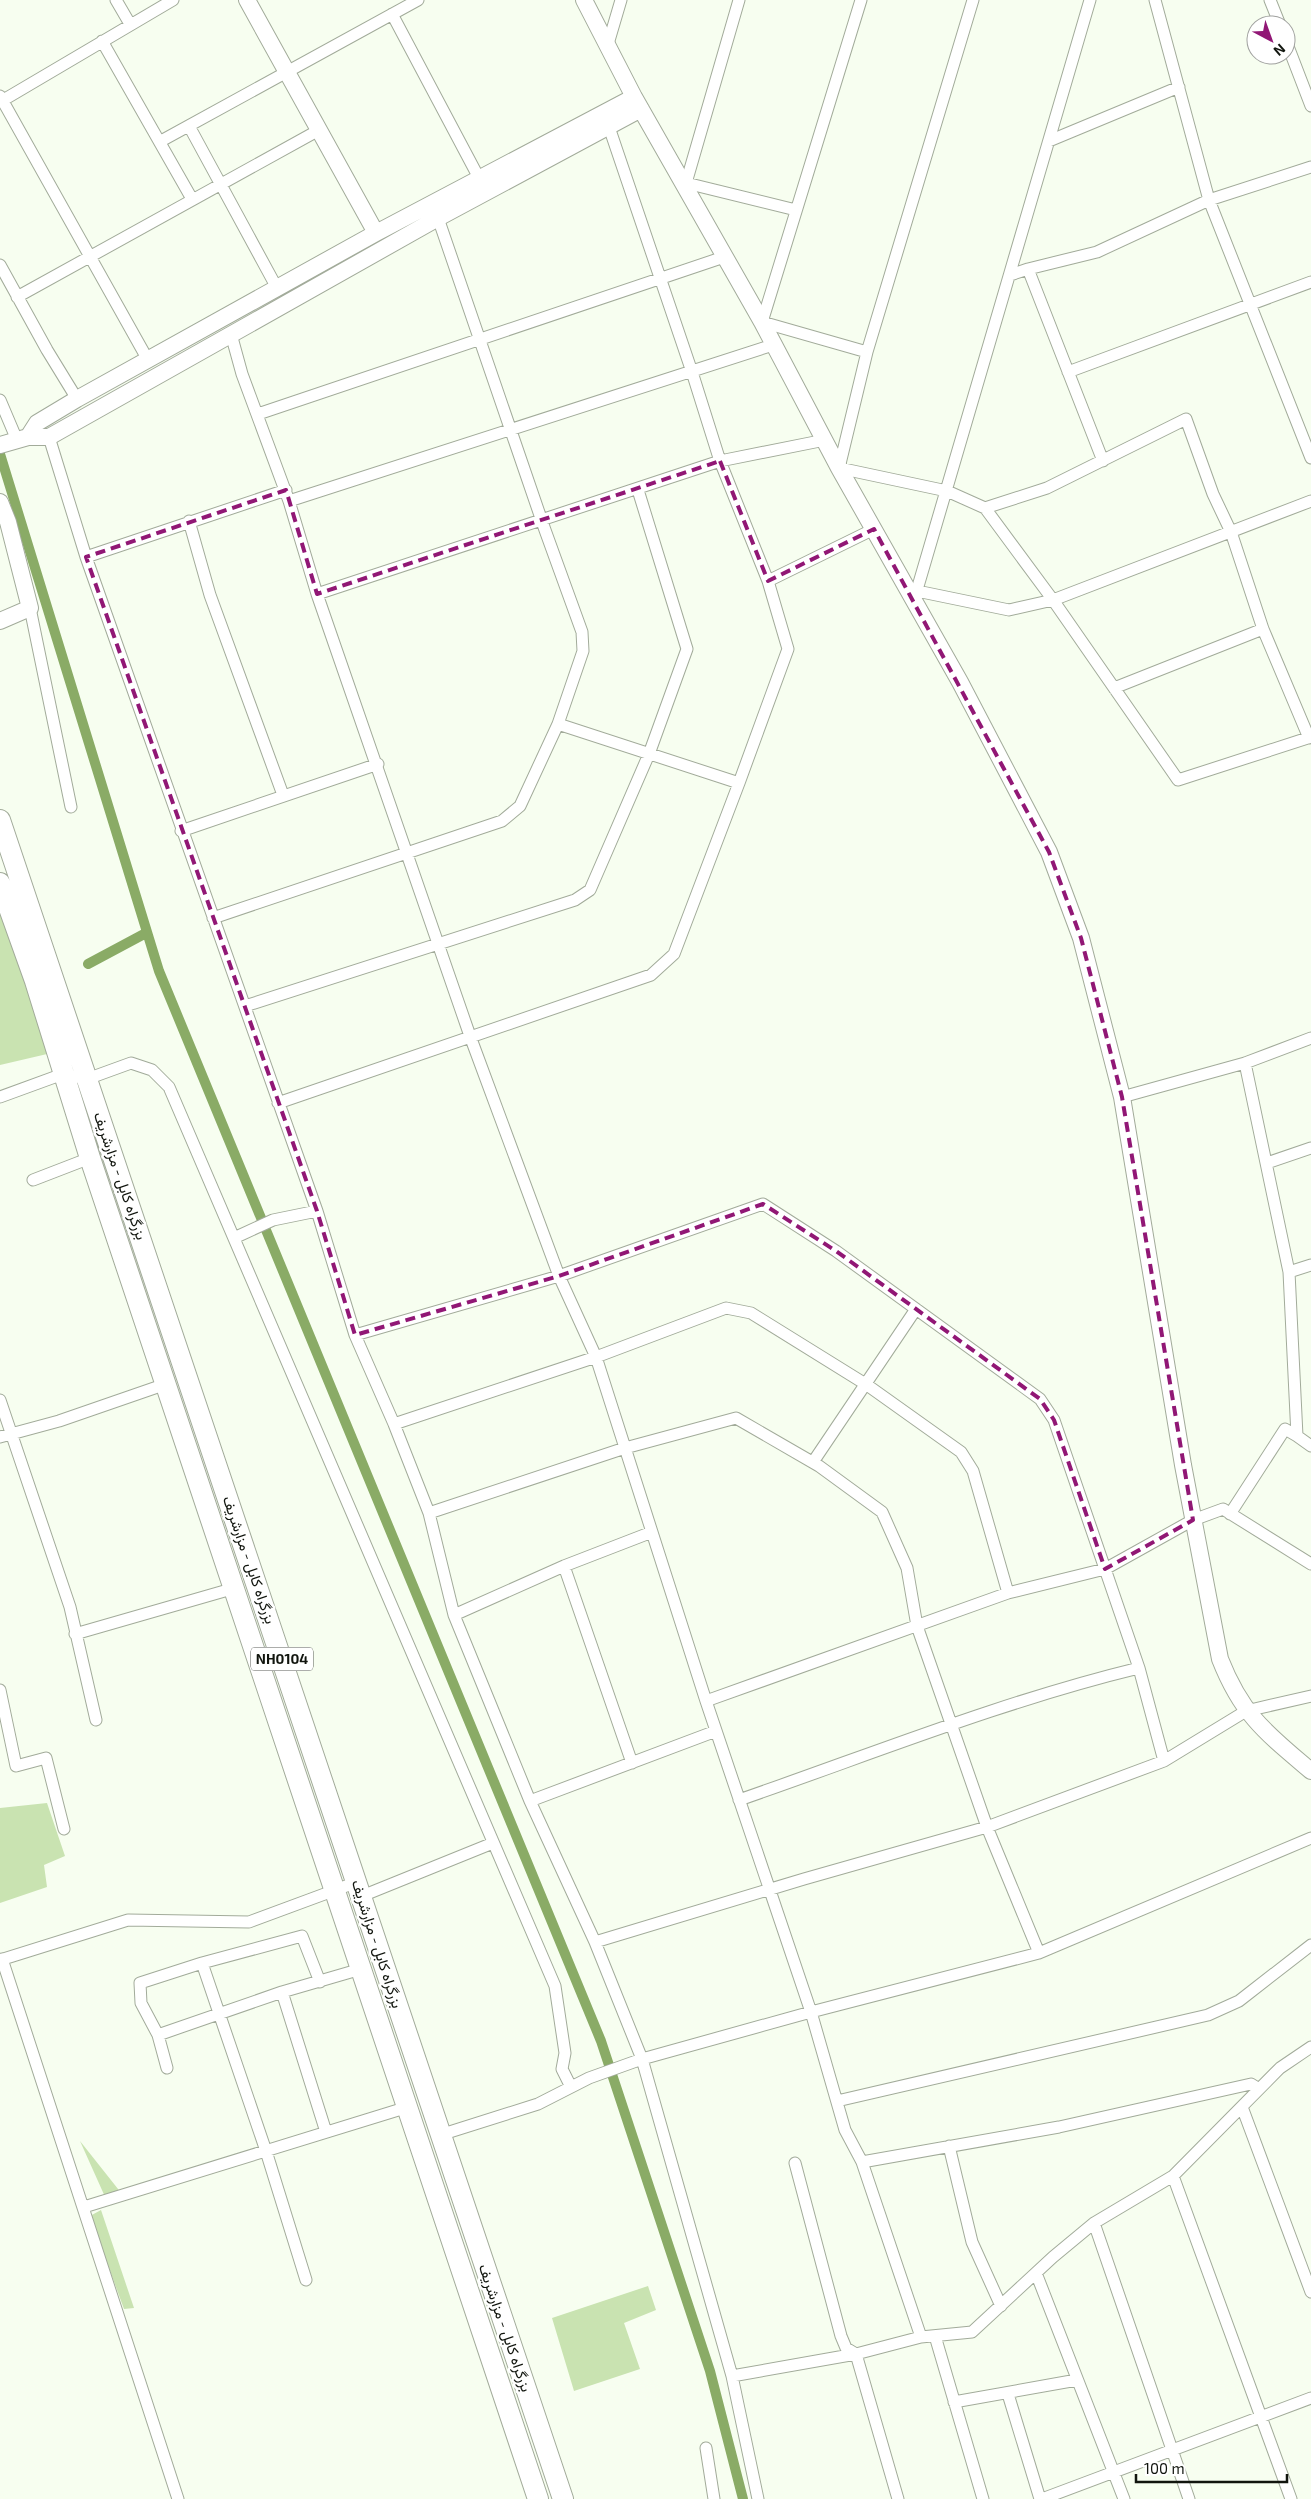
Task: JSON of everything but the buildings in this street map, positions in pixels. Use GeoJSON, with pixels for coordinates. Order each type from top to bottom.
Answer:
{"type":"FeatureCollection","features":[{"type":"Feature","properties":{"kind":"highway","name":"بزرگراه کابل - مزارشریف"},"geometry":{"type":"LineString","coordinates":[[0,820],[562,2499]]}},
{"type":"Feature","properties":{"kind":"highway","name":"بزرگراه کابل - مزارشریف"},"geometry":{"type":"LineString","coordinates":[[0,883],[538,2499]]}},
{"type":"Feature","properties":{"kind":"main road"},"geometry":{"type":"LineString","coordinates":[[247,0],[376,233]]}},
{"type":"Feature","properties":{"kind":"main road"},"geometry":{"type":"LineString","coordinates":[[584,0],[637,103],[762,322],[839,468],[915,595],[1049,852],[1081,938],[1122,1097],[1193,1520],[1220,1659],[1231,1687],[1246,1711],[1268,1735],[1311,1771]]}},
{"type":"Feature","properties":{"kind":"main road"},"geometry":{"type":"LineString","coordinates":[[13,441],[37,423],[77,399],[376,233],[479,178],[637,103]]}},
{"type":"Feature","properties":{"kind":"main road"},"geometry":{"type":"LineString","coordinates":[[13,441],[49,436],[438,218],[609,127],[637,103]]}},
{"type":"Feature","properties":{"kind":"main road"},"geometry":{"type":"LineString","coordinates":[[0,502],[8,522],[30,608],[0,621]]}},
{"type":"Feature","properties":{"kind":"street"},"geometry":{"type":"LineString","coordinates":[[116,0],[130,24]]}},
{"type":"Feature","properties":{"kind":"street"},"geometry":{"type":"LineString","coordinates":[[148,360],[1,99],[173,0]]}},
{"type":"Feature","properties":{"kind":"street"},"geometry":{"type":"LineString","coordinates":[[161,141],[418,0]]}},
{"type":"Feature","properties":{"kind":"street"},"geometry":{"type":"LineString","coordinates":[[608,44],[621,0]]}},
{"type":"Feature","properties":{"kind":"street"},"geometry":{"type":"LineString","coordinates":[[739,0],[684,184],[796,210]]}},
{"type":"Feature","properties":{"kind":"street"},"geometry":{"type":"LineString","coordinates":[[861,0],[762,322],[867,352]]}},
{"type":"Feature","properties":{"kind":"street"},"geometry":{"type":"LineString","coordinates":[[973,0],[867,352],[839,468],[947,490],[985,508],[1053,600],[1178,780],[1310,738],[1263,629],[1231,532],[1213,494],[1186,419],[1047,488],[985,508]]}},
{"type":"Feature","properties":{"kind":"street"},"geometry":{"type":"LineString","coordinates":[[1090,0],[915,595],[1009,610],[1053,600],[1311,501]]}},
{"type":"Feature","properties":{"kind":"street"},"geometry":{"type":"LineString","coordinates":[[1155,0],[1209,200],[1311,458]]}},
{"type":"Feature","properties":{"kind":"street"},"geometry":{"type":"LineString","coordinates":[[1270,0],[1276,15]]}},
{"type":"Feature","properties":{"kind":"street"},"geometry":{"type":"LineString","coordinates":[[392,14],[479,178]]}},
{"type":"Feature","properties":{"kind":"street"},"geometry":{"type":"LineString","coordinates":[[102,41],[161,141],[192,199]]}},
{"type":"Feature","properties":{"kind":"street"},"geometry":{"type":"LineString","coordinates":[[1295,65],[1311,106]]}},
{"type":"Feature","properties":{"kind":"street"},"geometry":{"type":"LineString","coordinates":[[1049,141],[1179,87]]}},
{"type":"Feature","properties":{"kind":"street"},"geometry":{"type":"LineString","coordinates":[[189,126],[277,288]]}},
{"type":"Feature","properties":{"kind":"street"},"geometry":{"type":"LineString","coordinates":[[278,1104],[470,1036],[651,975],[674,954],[788,649],[768,582],[720,461],[661,277],[609,127]]}},
{"type":"Feature","properties":{"kind":"street"},"geometry":{"type":"LineString","coordinates":[[17,297],[319,130]]}},
{"type":"Feature","properties":{"kind":"street"},"geometry":{"type":"LineString","coordinates":[[1010,275],[1098,252],[1209,200],[1311,167]]}},
{"type":"Feature","properties":{"kind":"street"},"geometry":{"type":"LineString","coordinates":[[213,918],[502,821],[520,806],[558,724],[583,651],[582,632],[541,520],[438,218]]}},
{"type":"Feature","properties":{"kind":"street"},"geometry":{"type":"LineString","coordinates":[[258,414],[724,257]]}},
{"type":"Feature","properties":{"kind":"street"},"geometry":{"type":"LineString","coordinates":[[0,265],[77,399]]}},
{"type":"Feature","properties":{"kind":"street"},"geometry":{"type":"LineString","coordinates":[[1028,269],[1103,461]]}},
{"type":"Feature","properties":{"kind":"street"},"geometry":{"type":"LineString","coordinates":[[1068,372],[1251,306],[1311,282]]}},
{"type":"Feature","properties":{"kind":"street"},"geometry":{"type":"LineString","coordinates":[[231,334],[242,374],[288,496],[317,594],[440,943],[470,1036],[559,1276],[596,1357],[706,1701],[811,2012],[845,2130],[862,2162],[921,2337]]}},
{"type":"Feature","properties":{"kind":"street"},"geometry":{"type":"LineString","coordinates":[[86,557],[189,521],[288,496],[510,429],[773,345]]}},
{"type":"Feature","properties":{"kind":"street"},"geometry":{"type":"LineString","coordinates":[[0,400],[13,441]]}},
{"type":"Feature","properties":{"kind":"street"},"geometry":{"type":"LineString","coordinates":[[49,436],[86,557],[181,831],[317,1211],[355,1335],[394,1424],[429,1513],[454,1615],[530,1801],[594,1942],[642,2059],[732,2376],[758,2499]]}},
{"type":"Feature","properties":{"kind":"street"},"geometry":{"type":"LineString","coordinates":[[317,594],[638,490],[720,461],[825,440]]}},
{"type":"Feature","properties":{"kind":"street"},"geometry":{"type":"LineString","coordinates":[[245,1006],[575,900],[590,890],[649,754],[687,649],[638,490]]}},
{"type":"Feature","properties":{"kind":"street"},"geometry":{"type":"LineString","coordinates":[[189,521],[210,595],[283,795]]}},
{"type":"Feature","properties":{"kind":"street"},"geometry":{"type":"LineString","coordinates":[[768,582],[874,529]]}},
{"type":"Feature","properties":{"kind":"street"},"geometry":{"type":"LineString","coordinates":[[30,608],[72,807]]}},
{"type":"Feature","properties":{"kind":"street"},"geometry":{"type":"LineString","coordinates":[[1114,688],[1263,629]]}},
{"type":"Feature","properties":{"kind":"street"},"geometry":{"type":"LineString","coordinates":[[558,724],[739,783]]}},
{"type":"Feature","properties":{"kind":"street"},"geometry":{"type":"LineString","coordinates":[[181,831],[378,764]]}},
{"type":"Feature","properties":{"kind":"street"},"geometry":{"type":"LineString","coordinates":[[1122,1097],[1245,1063],[1311,1038]]}},
{"type":"Feature","properties":{"kind":"street"},"geometry":{"type":"LineString","coordinates":[[0,1097],[63,1074],[87,1079],[131,1063],[152,1070],[169,1087],[555,1986],[565,2053],[562,2068],[571,2087]]}},
{"type":"Feature","properties":{"kind":"street"},"geometry":{"type":"LineString","coordinates":[[1245,1063],[1289,1272],[1297,1436]]}},
{"type":"Feature","properties":{"kind":"street"},"geometry":{"type":"LineString","coordinates":[[1267,1163],[1311,1148]]}},
{"type":"Feature","properties":{"kind":"street"},"geometry":{"type":"LineString","coordinates":[[33,1180],[90,1158]]}},
{"type":"Feature","properties":{"kind":"street"},"geometry":{"type":"LineString","coordinates":[[355,1335],[559,1276],[763,1204],[836,1251],[1040,1399],[1054,1420],[1139,1668],[1164,1761]]}},
{"type":"Feature","properties":{"kind":"street"},"geometry":{"type":"LineString","coordinates":[[234,1238],[274,1220],[317,1211]]}},
{"type":"Feature","properties":{"kind":"street"},"geometry":{"type":"LineString","coordinates":[[1289,1272],[1311,1265]]}},
{"type":"Feature","properties":{"kind":"street"},"geometry":{"type":"LineString","coordinates":[[394,1424],[596,1357],[726,1308],[751,1313],[867,1385],[961,1452],[973,1471],[1008,1593]]}},
{"type":"Feature","properties":{"kind":"street"},"geometry":{"type":"LineString","coordinates":[[812,1462],[867,1385],[916,1309]]}},
{"type":"Feature","properties":{"kind":"street"},"geometry":{"type":"LineString","coordinates":[[5,1436],[59,1421],[166,1384]]}},
{"type":"Feature","properties":{"kind":"street"},"geometry":{"type":"LineString","coordinates":[[0,1400],[5,1436],[70,1607],[96,1720]]}},
{"type":"Feature","properties":{"kind":"street"},"geometry":{"type":"LineString","coordinates":[[429,1513],[625,1448],[736,1418],[812,1462],[882,1512],[907,1568],[917,1626],[987,1827],[1039,1953]]}},
{"type":"Feature","properties":{"kind":"street"},"geometry":{"type":"LineString","coordinates":[[1230,1514],[1285,1429],[1311,1446]]}},
{"type":"Feature","properties":{"kind":"street"},"geometry":{"type":"LineString","coordinates":[[706,1701],[1008,1593],[1105,1569],[1193,1520],[1223,1509],[1311,1564]]}},
{"type":"Feature","properties":{"kind":"street"},"geometry":{"type":"LineString","coordinates":[[454,1615],[564,1566],[652,1532]]}},
{"type":"Feature","properties":{"kind":"street"},"geometry":{"type":"LineString","coordinates":[[564,1566],[632,1763]]}},
{"type":"Feature","properties":{"kind":"street"},"geometry":{"type":"LineString","coordinates":[[75,1634],[234,1588]]}},
{"type":"Feature","properties":{"kind":"street"},"geometry":{"type":"LineString","coordinates":[[739,1800],[952,1724],[1085,1681],[1139,1668]]}},
{"type":"Feature","properties":{"kind":"street"},"geometry":{"type":"LineString","coordinates":[[0,1690],[6,1746],[16,1766],[46,1758],[64,1829]]}},
{"type":"Feature","properties":{"kind":"street"},"geometry":{"type":"LineString","coordinates":[[594,1942],[987,1827],[1164,1761],[1246,1711],[1311,1696]]}},
{"type":"Feature","properties":{"kind":"street"},"geometry":{"type":"LineString","coordinates":[[530,1801],[716,1731]]}},
{"type":"Feature","properties":{"kind":"street"},"geometry":{"type":"LineString","coordinates":[[440,2135],[538,2104],[589,2078],[642,2059],[811,2012],[1039,1953],[1311,1838]]}},
{"type":"Feature","properties":{"kind":"street"},"geometry":{"type":"LineString","coordinates":[[178,2499],[126,2345],[84,2207],[1,1960],[128,1920],[249,1922],[336,1890],[359,1889],[493,1843]]}},
{"type":"Feature","properties":{"kind":"street"},"geometry":{"type":"LineString","coordinates":[[167,2068],[158,2035],[141,2003],[140,1983],[202,1963],[302,1936],[320,1982]]}},
{"type":"Feature","properties":{"kind":"street"},"geometry":{"type":"LineString","coordinates":[[837,2101],[1208,2015],[1239,2001],[1311,1945]]}},
{"type":"Feature","properties":{"kind":"street"},"geometry":{"type":"LineString","coordinates":[[202,1963],[218,2015],[266,2151],[306,2280]]}},
{"type":"Feature","properties":{"kind":"street"},"geometry":{"type":"LineString","coordinates":[[158,2035],[282,1992],[361,1969]]}},
{"type":"Feature","properties":{"kind":"street"},"geometry":{"type":"LineString","coordinates":[[282,1992],[326,2132]]}},
{"type":"Feature","properties":{"kind":"street"},"geometry":{"type":"LineString","coordinates":[[732,2376],[856,2354],[921,2337],[972,2332],[1094,2223],[1173,2176],[1280,2068],[1311,2047]]}},
{"type":"Feature","properties":{"kind":"street"},"geometry":{"type":"LineString","coordinates":[[862,2162],[1059,2127],[1251,2084],[1259,2089]]}},
{"type":"Feature","properties":{"kind":"street"},"geometry":{"type":"LineString","coordinates":[[84,2207],[408,2106]]}},
{"type":"Feature","properties":{"kind":"street"},"geometry":{"type":"LineString","coordinates":[[1242,2107],[1311,2292]]}},
{"type":"Feature","properties":{"kind":"street"},"geometry":{"type":"LineString","coordinates":[[949,2146],[972,2242],[1001,2306]]}},
{"type":"Feature","properties":{"kind":"street"},"geometry":{"type":"LineString","coordinates":[[795,2163],[841,2336],[846,2348],[856,2354],[898,2499]]}},
{"type":"Feature","properties":{"kind":"street"},"geometry":{"type":"LineString","coordinates":[[1173,2176],[1291,2499]]}},
{"type":"Feature","properties":{"kind":"street"},"geometry":{"type":"LineString","coordinates":[[1094,2223],[1189,2499]]}},
{"type":"Feature","properties":{"kind":"street"},"geometry":{"type":"LineString","coordinates":[[1036,2274],[1124,2499]]}},
{"type":"Feature","properties":{"kind":"street"},"geometry":{"type":"LineString","coordinates":[[935,2336],[983,2499]]}},
{"type":"Feature","properties":{"kind":"street"},"geometry":{"type":"LineString","coordinates":[[954,2402],[1008,2394],[1077,2380]]}},
{"type":"Feature","properties":{"kind":"street"},"geometry":{"type":"LineString","coordinates":[[1008,2394],[1041,2499],[1311,2398]]}},
{"type":"Feature","properties":{"kind":"street"},"geometry":{"type":"LineString","coordinates":[[706,2448],[714,2499]]}},
{"type":"Feature","properties":{"kind":"highlighted area"},"geometry":{"type":"Polygon","coordinates":[[[720,461],[768,581],[874,529],[1049,852],[1081,938],[1122,1097],[1193,1520],[1105,1569],[1054,1420],[1040,1399],[836,1251],[763,1204],[559,1276],[355,1335],[317,1211],[86,557],[286,490],[317,594],[720,461]]]}},
{"type":"Feature","properties":{"kind":"green space"},"geometry":{"type":"Polygon","coordinates":[[[0,883],[60,1051],[0,1065],[0,883]]]}},
{"type":"Feature","properties":{"kind":"green space"},"geometry":{"type":"Polygon","coordinates":[[[47,1803],[65,1856],[44,1865],[47,1887],[0,1903],[0,1808],[47,1803]]]}},
{"type":"Feature","properties":{"kind":"green space"},"geometry":{"type":"Polygon","coordinates":[[[80,2141],[122,2194],[106,2199],[80,2141]]]}},
{"type":"Feature","properties":{"kind":"green space"},"geometry":{"type":"Polygon","coordinates":[[[101,2210],[134,2308],[124,2309],[90,2216],[101,2210]]]}},
{"type":"Feature","properties":{"kind":"green space"},"geometry":{"type":"Polygon","coordinates":[[[648,2286],[656,2310],[624,2323],[640,2369],[574,2391],[552,2318],[648,2286]]]}},
{"type":"Feature","properties":{"kind":"waterway"},"geometry":{"type":"LineString","coordinates":[[0,454],[159,971],[601,2041],[710,2371],[743,2499]]}},
{"type":"Feature","properties":{"kind":"waterway"},"geometry":{"type":"LineString","coordinates":[[88,964],[146,933]]}}]}
